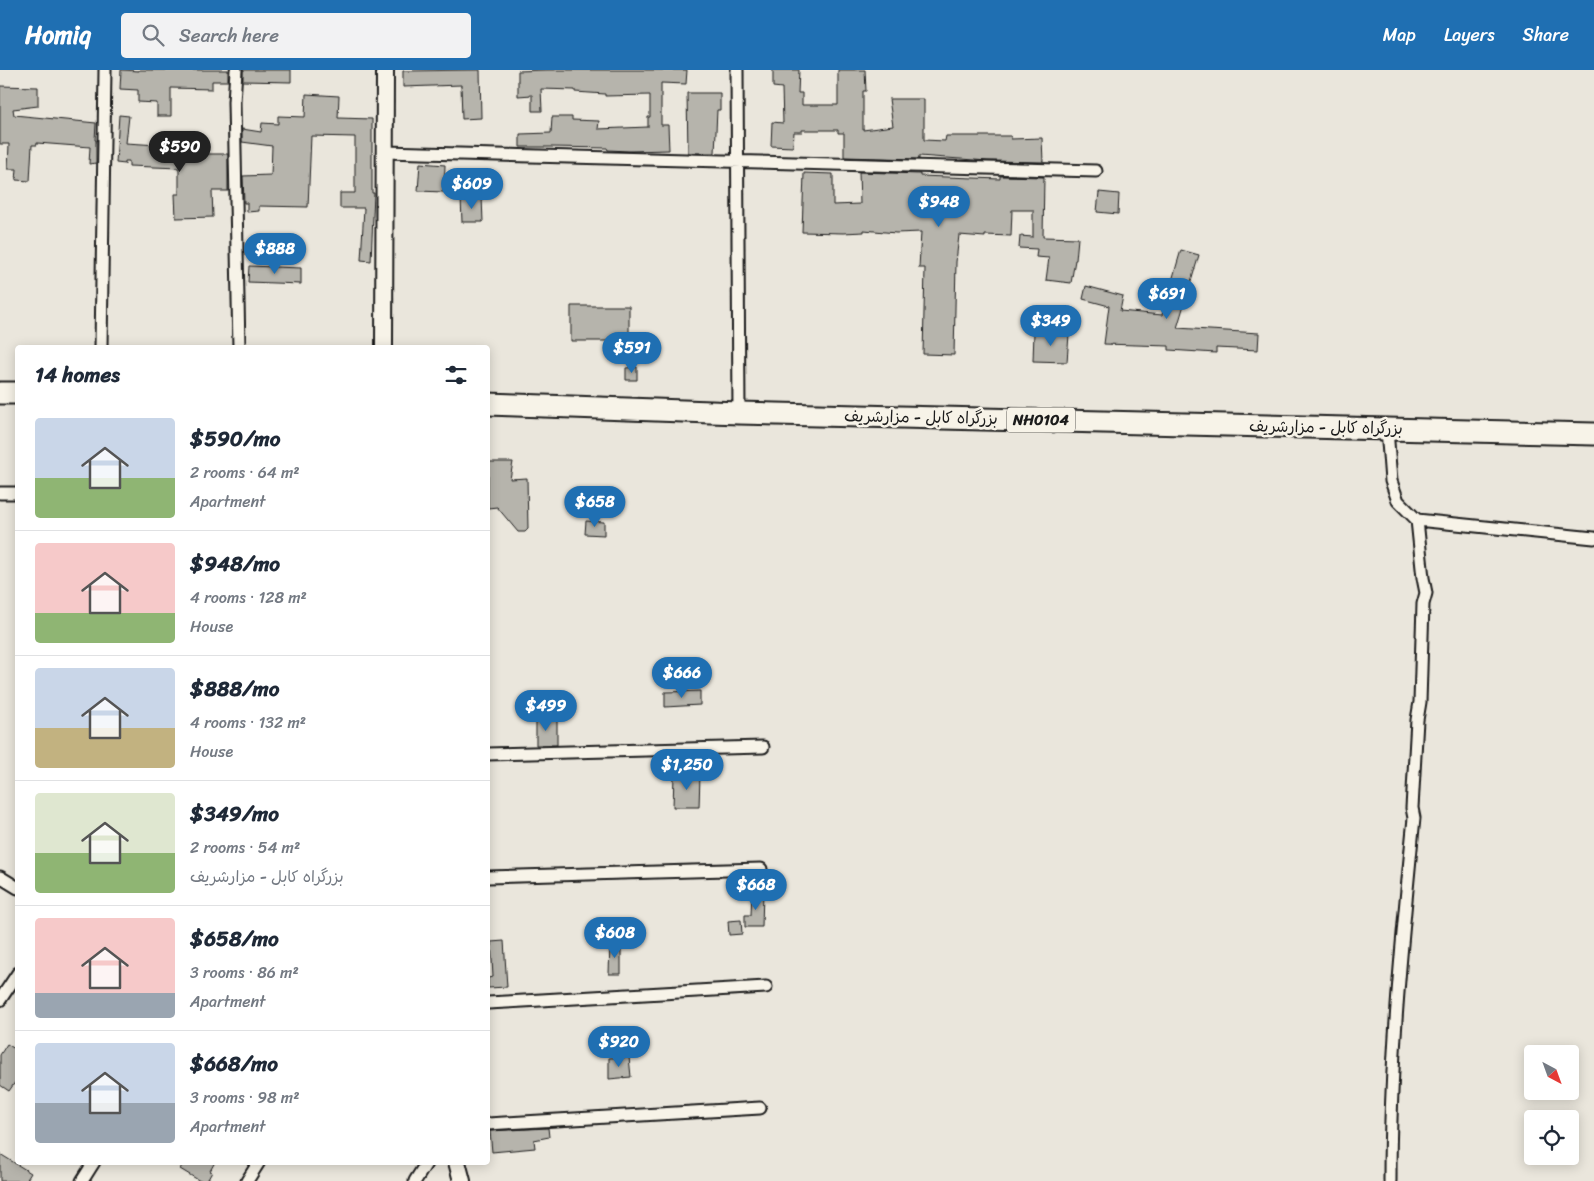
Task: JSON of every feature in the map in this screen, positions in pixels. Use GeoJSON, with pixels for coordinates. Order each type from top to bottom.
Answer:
{"type":"FeatureCollection","features":[{"type":"Feature","properties":{"kind":"highway"},"geometry":{"type":"LineString","coordinates":[[0,393],[15,394]]}},
{"type":"Feature","properties":{"kind":"highway","name":"بزرگراه کابل - مزارشریف"},"geometry":{"type":"LineString","coordinates":[[490,404],[739,413],[1594,434]]}},
{"type":"Feature","properties":{"kind":"street"},"geometry":{"type":"LineString","coordinates":[[101,345],[104,70]]}},
{"type":"Feature","properties":{"kind":"street"},"geometry":{"type":"LineString","coordinates":[[236,70],[234,102],[239,345]]}},
{"type":"Feature","properties":{"kind":"street"},"geometry":{"type":"LineString","coordinates":[[384,345],[385,70]]}},
{"type":"Feature","properties":{"kind":"street"},"geometry":{"type":"LineString","coordinates":[[736,70],[739,413]]}},
{"type":"Feature","properties":{"kind":"street"},"geometry":{"type":"LineString","coordinates":[[384,152],[1096,171]]}},
{"type":"Feature","properties":{"kind":"street"},"geometry":{"type":"LineString","coordinates":[[1387,429],[1391,481],[1398,501],[1417,520],[1426,593],[1423,604],[1420,702],[1417,720],[1412,808],[1414,818],[1398,1001],[1390,1181]]}},
{"type":"Feature","properties":{"kind":"street"},"geometry":{"type":"LineString","coordinates":[[0,493],[15,494]]}},
{"type":"Feature","properties":{"kind":"street"},"geometry":{"type":"LineString","coordinates":[[1417,520],[1594,538]]}},
{"type":"Feature","properties":{"kind":"street"},"geometry":{"type":"LineString","coordinates":[[490,754],[763,747]]}},
{"type":"Feature","properties":{"kind":"street"},"geometry":{"type":"LineString","coordinates":[[490,877],[762,869]]}},
{"type":"Feature","properties":{"kind":"street"},"geometry":{"type":"LineString","coordinates":[[0,877],[15,886]]}},
{"type":"Feature","properties":{"kind":"street"},"geometry":{"type":"LineString","coordinates":[[0,1000],[15,978]]}},
{"type":"Feature","properties":{"kind":"street"},"geometry":{"type":"LineString","coordinates":[[490,1004],[766,987]]}},
{"type":"Feature","properties":{"kind":"street"},"geometry":{"type":"LineString","coordinates":[[490,1124],[760,1108]]}},
{"type":"Feature","properties":{"kind":"street"},"geometry":{"type":"LineString","coordinates":[[82,1181],[92,1165]]}},
{"type":"Feature","properties":{"kind":"street"},"geometry":{"type":"LineString","coordinates":[[247,1181],[257,1165]]}},
{"type":"Feature","properties":{"kind":"street"},"geometry":{"type":"LineString","coordinates":[[416,1181],[425,1165]]}},
{"type":"Feature","properties":{"kind":"street"},"geometry":{"type":"LineString","coordinates":[[458,1165],[462,1181]]}},
{"type":"Feature","properties":{"kind":"building"},"geometry":{"type":"Polygon","coordinates":[[[121,70],[228,70],[228,81],[212,81],[212,89],[171,88],[171,116],[157,116],[157,103],[138,102],[138,90],[120,89],[121,70]]]}},
{"type":"Feature","properties":{"kind":"building"},"geometry":{"type":"Polygon","coordinates":[[[243,70],[291,70],[291,82],[243,81],[243,70]]]}},
{"type":"Feature","properties":{"kind":"building"},"geometry":{"type":"Polygon","coordinates":[[[480,70],[481,118],[462,119],[461,85],[403,87],[403,71],[480,70]]]}},
{"type":"Feature","properties":{"kind":"building"},"geometry":{"type":"Polygon","coordinates":[[[687,70],[686,84],[661,83],[661,125],[668,125],[669,150],[629,151],[608,150],[607,148],[520,147],[520,134],[551,133],[552,117],[572,117],[572,120],[599,121],[598,129],[648,127],[650,95],[605,96],[605,94],[575,92],[575,90],[541,89],[542,111],[532,111],[532,95],[518,96],[518,71],[687,70]]]}},
{"type":"Feature","properties":{"kind":"building"},"geometry":{"type":"Polygon","coordinates":[[[773,70],[799,70],[798,93],[802,93],[802,105],[838,105],[838,70],[865,70],[866,91],[863,91],[863,130],[893,126],[889,99],[924,99],[924,140],[945,141],[946,136],[1011,136],[1011,139],[1042,138],[1043,162],[988,161],[919,156],[919,159],[844,157],[844,133],[838,133],[838,130],[802,130],[802,132],[794,132],[793,147],[771,146],[772,122],[783,123],[782,88],[773,87],[773,70]]]}},
{"type":"Feature","properties":{"kind":"building"},"geometry":{"type":"Polygon","coordinates":[[[0,86],[38,87],[38,106],[13,109],[14,115],[96,123],[96,163],[89,164],[90,147],[37,143],[37,145],[32,145],[30,181],[16,180],[17,169],[8,169],[9,144],[0,144],[0,86]]]}},
{"type":"Feature","properties":{"kind":"building"},"geometry":{"type":"Polygon","coordinates":[[[687,93],[720,93],[720,110],[717,110],[715,153],[688,153],[687,93]]]}},
{"type":"Feature","properties":{"kind":"building"},"geometry":{"type":"Polygon","coordinates":[[[306,94],[339,96],[338,118],[372,119],[372,193],[374,193],[371,261],[361,260],[364,208],[340,208],[340,193],[355,193],[355,137],[311,136],[308,207],[259,206],[259,211],[247,212],[247,203],[244,203],[243,176],[271,175],[272,146],[242,142],[242,129],[261,132],[262,123],[278,124],[278,116],[305,117],[306,94]]]}},
{"type":"Feature","properties":{"kind":"building"},"geometry":{"type":"Polygon","coordinates":[[[119,115],[129,116],[126,143],[158,145],[157,157],[179,158],[179,154],[228,154],[228,191],[212,191],[213,217],[176,218],[175,194],[179,194],[179,168],[129,166],[129,161],[125,161],[125,164],[116,163],[119,115]]]}},
{"type":"Feature","properties":{"kind":"building"},"geometry":{"type":"Polygon","coordinates":[[[420,163],[445,165],[444,192],[418,191],[420,163]]]}},
{"type":"Feature","properties":{"kind":"building"},"geometry":{"type":"Polygon","coordinates":[[[859,172],[1000,179],[1000,176],[1044,177],[1043,237],[1078,238],[1071,283],[1046,280],[1049,258],[1036,257],[1037,249],[1019,248],[1020,236],[1033,237],[1033,210],[1012,210],[1011,236],[959,235],[956,262],[954,355],[923,354],[925,268],[919,268],[921,232],[896,233],[864,230],[864,232],[843,233],[802,232],[804,173],[833,174],[833,205],[860,204],[859,172]]]}},
{"type":"Feature","properties":{"kind":"building"},"geometry":{"type":"Polygon","coordinates":[[[1099,192],[1119,194],[1118,214],[1097,212],[1099,192]]]}},
{"type":"Feature","properties":{"kind":"building"},"geometry":{"type":"Polygon","coordinates":[[[482,197],[483,222],[462,222],[461,198],[482,197]]]}},
{"type":"Feature","properties":{"kind":"building"},"geometry":{"type":"Polygon","coordinates":[[[1181,250],[1199,255],[1177,328],[1259,333],[1258,350],[1216,348],[1216,353],[1169,350],[1169,346],[1104,344],[1109,306],[1083,299],[1086,286],[1123,296],[1120,311],[1162,315],[1181,250]]]}},
{"type":"Feature","properties":{"kind":"building"},"geometry":{"type":"Polygon","coordinates":[[[249,266],[301,268],[301,284],[248,282],[249,266]]]}},
{"type":"Feature","properties":{"kind":"building"},"geometry":{"type":"Polygon","coordinates":[[[571,306],[629,306],[629,341],[571,341],[571,306]]]}},
{"type":"Feature","properties":{"kind":"building"},"geometry":{"type":"Polygon","coordinates":[[[1034,332],[1069,334],[1067,362],[1033,361],[1034,332]]]}},
{"type":"Feature","properties":{"kind":"building"},"geometry":{"type":"Polygon","coordinates":[[[637,367],[637,380],[626,380],[626,368],[637,367]]]}},
{"type":"Feature","properties":{"kind":"building"},"geometry":{"type":"Polygon","coordinates":[[[490,462],[513,462],[510,479],[527,478],[528,529],[525,532],[518,532],[497,507],[490,508],[490,462]]]}},
{"type":"Feature","properties":{"kind":"building"},"geometry":{"type":"Polygon","coordinates":[[[586,521],[604,522],[604,535],[585,534],[586,521]]]}},
{"type":"Feature","properties":{"kind":"building"},"geometry":{"type":"Polygon","coordinates":[[[700,691],[700,705],[665,707],[665,692],[700,691]]]}},
{"type":"Feature","properties":{"kind":"building"},"geometry":{"type":"Polygon","coordinates":[[[536,720],[557,720],[557,745],[536,745],[536,720]]]}},
{"type":"Feature","properties":{"kind":"building"},"geometry":{"type":"Polygon","coordinates":[[[674,775],[700,775],[699,807],[673,807],[674,775]]]}},
{"type":"Feature","properties":{"kind":"building"},"geometry":{"type":"Polygon","coordinates":[[[752,892],[763,892],[762,927],[745,927],[745,915],[751,915],[752,892]]]}},
{"type":"Feature","properties":{"kind":"building"},"geometry":{"type":"Polygon","coordinates":[[[741,920],[742,934],[729,935],[728,921],[741,920]]]}},
{"type":"Feature","properties":{"kind":"building"},"geometry":{"type":"Polygon","coordinates":[[[504,941],[507,987],[490,988],[490,978],[493,977],[491,942],[504,941]]]}},
{"type":"Feature","properties":{"kind":"building"},"geometry":{"type":"Polygon","coordinates":[[[610,943],[621,943],[621,974],[609,974],[610,943]]]}},
{"type":"Feature","properties":{"kind":"building"},"geometry":{"type":"Polygon","coordinates":[[[7,1044],[15,1049],[15,1082],[9,1091],[0,1085],[0,1055],[7,1044]]]}},
{"type":"Feature","properties":{"kind":"building"},"geometry":{"type":"Polygon","coordinates":[[[629,1057],[631,1077],[609,1079],[609,1058],[629,1057]]]}},
{"type":"Feature","properties":{"kind":"building"},"geometry":{"type":"Polygon","coordinates":[[[548,1128],[549,1137],[534,1140],[535,1148],[492,1152],[490,1131],[548,1128]]]}},
{"type":"Feature","properties":{"kind":"building"},"geometry":{"type":"Polygon","coordinates":[[[0,1154],[15,1165],[31,1173],[26,1181],[0,1181],[0,1154]]]}},
{"type":"Feature","properties":{"kind":"building"},"geometry":{"type":"Polygon","coordinates":[[[182,1165],[213,1165],[207,1181],[200,1181],[180,1169],[182,1165]]]}}]}
